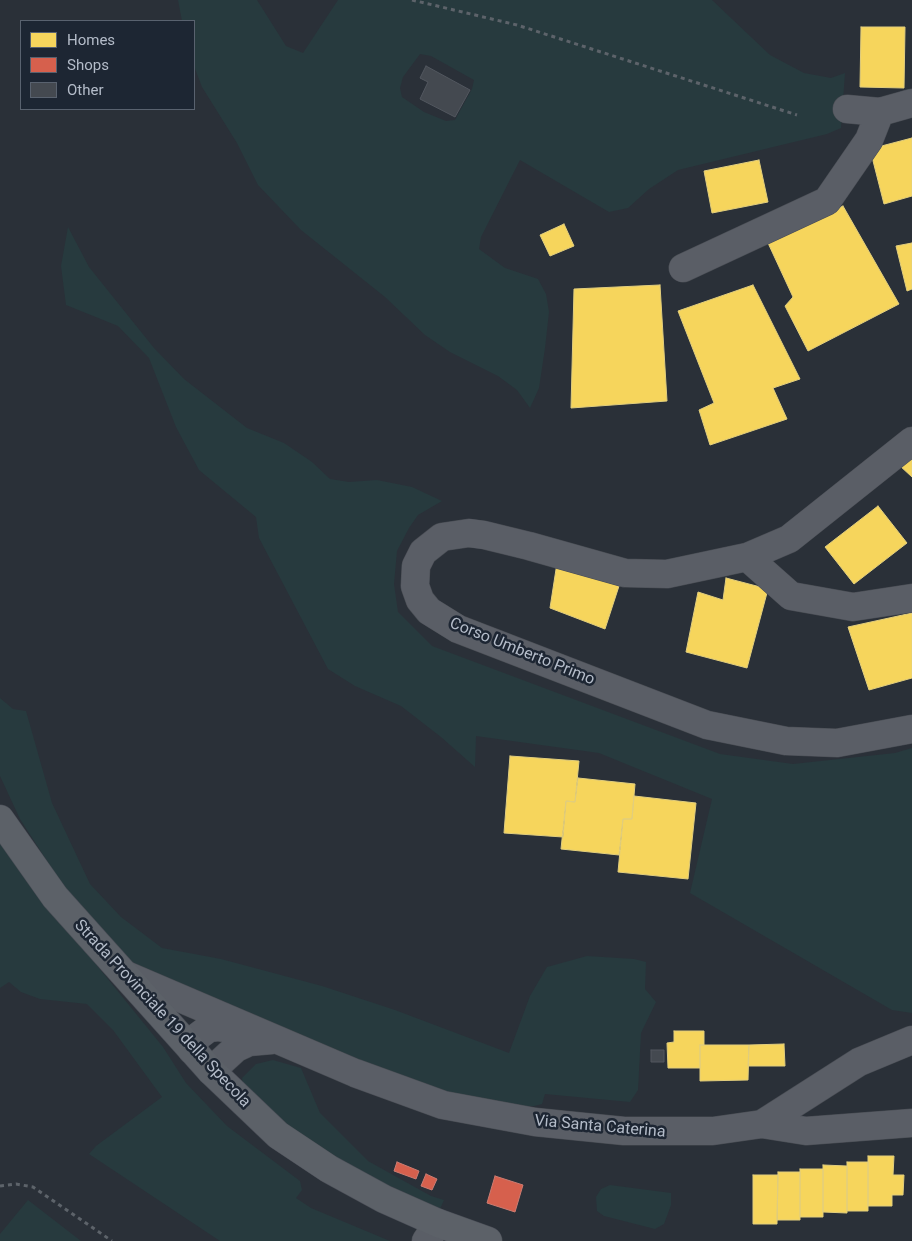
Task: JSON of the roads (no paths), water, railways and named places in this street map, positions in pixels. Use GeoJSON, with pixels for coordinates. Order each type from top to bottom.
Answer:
{"type":"FeatureCollection","features":[{"type":"Feature","properties":{"kind":"main road","name":"Strada Provinciale 19 della Specola"},"geometry":{"type":"LineString","coordinates":[[0,819],[55,897],[211,1072],[278,1134],[329,1169],[384,1199],[432,1232],[488,1241]]}},
{"type":"Feature","properties":{"kind":"street"},"geometry":{"type":"LineString","coordinates":[[847,109],[880,112],[912,103]]}},
{"type":"Feature","properties":{"kind":"street"},"geometry":{"type":"LineString","coordinates":[[683,268],[827,201],[869,140],[880,112]]}},
{"type":"Feature","properties":{"kind":"street","name":"Corso Umberto Primo"},"geometry":{"type":"LineString","coordinates":[[912,441],[788,539],[747,557],[667,574],[625,573],[484,534],[469,533],[442,537],[423,552],[416,566],[415,586],[420,600],[429,612],[458,629],[707,725],[786,741],[837,743],[912,728]]}},
{"type":"Feature","properties":{"kind":"street"},"geometry":{"type":"LineString","coordinates":[[747,557],[791,596],[853,607],[912,598]]}},
{"type":"Feature","properties":{"kind":"street","name":"Via Santa Caterina"},"geometry":{"type":"LineString","coordinates":[[126,975],[356,1074],[443,1105],[535,1122],[668,1132],[713,1131],[762,1124],[860,1062],[912,1040]]}},
{"type":"Feature","properties":{"kind":"street","name":"Via Santa Caterina"},"geometry":{"type":"LineString","coordinates":[[192,1050],[197,1037],[209,1028],[231,1028],[278,1040]]}},
{"type":"Feature","properties":{"kind":"street","name":"Via Santa Caterina"},"geometry":{"type":"LineString","coordinates":[[211,1072],[236,1048],[249,1042],[278,1040]]}},
{"type":"Feature","properties":{"kind":"street"},"geometry":{"type":"LineString","coordinates":[[762,1124],[806,1131],[912,1123]]}}]}
